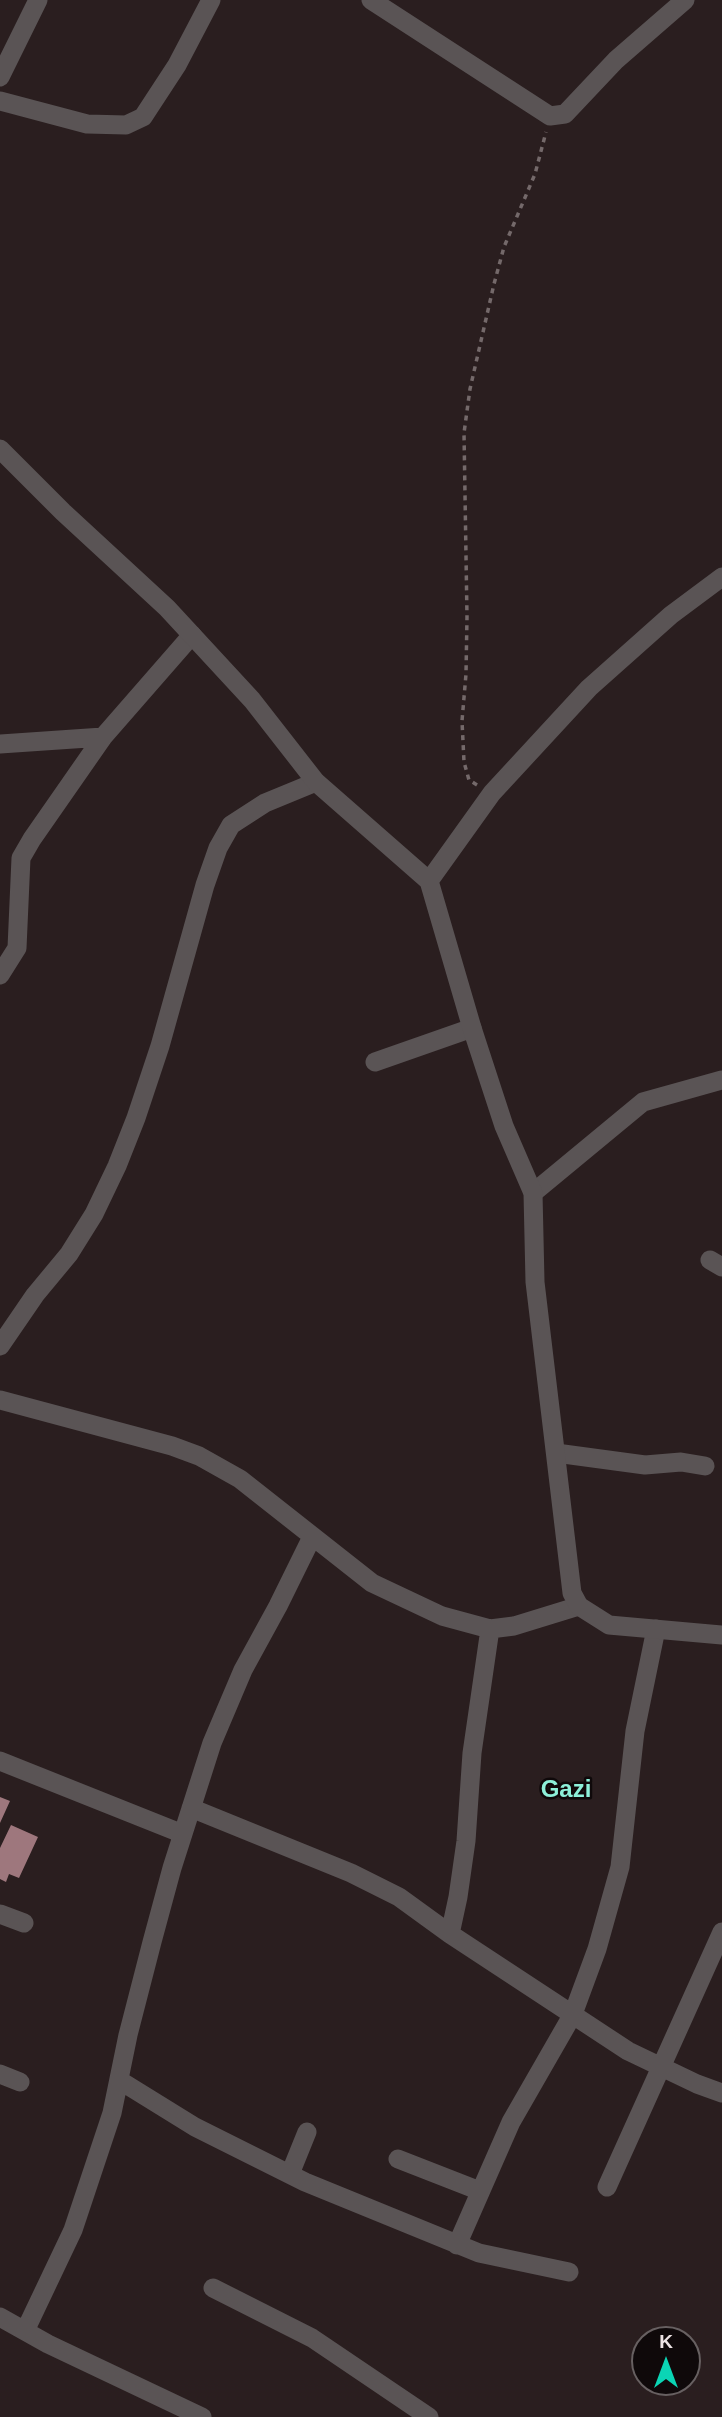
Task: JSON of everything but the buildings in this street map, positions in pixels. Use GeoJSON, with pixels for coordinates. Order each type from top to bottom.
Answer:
{"type":"FeatureCollection","features":[{"type":"Feature","properties":{"kind":"street"},"geometry":{"type":"LineString","coordinates":[[0,77],[38,0]]}},
{"type":"Feature","properties":{"kind":"street"},"geometry":{"type":"LineString","coordinates":[[0,101],[87,124],[126,125],[143,117],[177,65],[211,0]]}},
{"type":"Feature","properties":{"kind":"street"},"geometry":{"type":"LineString","coordinates":[[371,0],[550,116],[565,114],[616,60],[685,0]]}},
{"type":"Feature","properties":{"kind":"street"},"geometry":{"type":"LineString","coordinates":[[0,449],[63,512],[167,608],[252,700],[316,782],[429,881],[504,1126],[533,1193],[535,1282],[572,1592],[579,1606],[609,1625],[722,1635]]}},
{"type":"Feature","properties":{"kind":"street"},"geometry":{"type":"LineString","coordinates":[[429,881],[492,793],[589,688],[671,615],[722,577]]}},
{"type":"Feature","properties":{"kind":"street"},"geometry":{"type":"LineString","coordinates":[[0,975],[17,948],[21,858],[103,737],[192,635]]}},
{"type":"Feature","properties":{"kind":"street"},"geometry":{"type":"LineString","coordinates":[[0,744],[103,737]]}},
{"type":"Feature","properties":{"kind":"street"},"geometry":{"type":"LineString","coordinates":[[0,1346],[35,1295],[69,1254],[94,1214],[117,1166],[160,1046],[218,848],[231,825],[265,803],[316,782]]}},
{"type":"Feature","properties":{"kind":"street"},"geometry":{"type":"LineString","coordinates":[[375,1062],[472,1028]]}},
{"type":"Feature","properties":{"kind":"street"},"geometry":{"type":"LineString","coordinates":[[533,1193],[643,1102],[722,1080]]}},
{"type":"Feature","properties":{"kind":"street"},"geometry":{"type":"LineString","coordinates":[[1,1404],[172,1446],[199,1456],[240,1479],[372,1583],[442,1616],[491,1629],[514,1626],[579,1606]]}},
{"type":"Feature","properties":{"kind":"street"},"geometry":{"type":"LineString","coordinates":[[556,1453],[645,1465],[681,1462],[705,1466]]}},
{"type":"Feature","properties":{"kind":"street"},"geometry":{"type":"LineString","coordinates":[[25,2331],[73,2230],[112,2113],[152,1942],[212,1743],[243,1670],[312,1537]]}},
{"type":"Feature","properties":{"kind":"street"},"geometry":{"type":"LineString","coordinates":[[450,1934],[466,1841],[470,1772],[491,1629]]}},
{"type":"Feature","properties":{"kind":"street"},"geometry":{"type":"LineString","coordinates":[[457,2245],[511,2122],[573,2014],[597,1949],[620,1867],[635,1731],[656,1629]]}},
{"type":"Feature","properties":{"kind":"street"},"geometry":{"type":"LineString","coordinates":[[0,1761],[183,1834]]}},
{"type":"Feature","properties":{"kind":"street"},"geometry":{"type":"LineString","coordinates":[[191,1808],[351,1873],[399,1898],[628,2051],[722,2093]]}},
{"type":"Feature","properties":{"kind":"street"},"geometry":{"type":"LineString","coordinates":[[0,1914],[24,1923]]}},
{"type":"Feature","properties":{"kind":"street"},"geometry":{"type":"LineString","coordinates":[[607,2187],[722,1932]]}},
{"type":"Feature","properties":{"kind":"street"},"geometry":{"type":"LineString","coordinates":[[0,2074],[20,2082]]}},
{"type":"Feature","properties":{"kind":"street"},"geometry":{"type":"LineString","coordinates":[[119,2080],[195,2127],[290,2174],[457,2245],[491,2256],[569,2272]]}},
{"type":"Feature","properties":{"kind":"street"},"geometry":{"type":"LineString","coordinates":[[290,2174],[307,2132]]}},
{"type":"Feature","properties":{"kind":"street"},"geometry":{"type":"LineString","coordinates":[[398,2159],[480,2191]]}},
{"type":"Feature","properties":{"kind":"street"},"geometry":{"type":"LineString","coordinates":[[213,2288],[312,2338],[420,2414]]}},
{"type":"Feature","properties":{"kind":"street"},"geometry":{"type":"LineString","coordinates":[[0,2317],[202,2417]]}},
{"type":"Feature","properties":{"kind":"path"},"geometry":{"type":"LineString","coordinates":[[492,793],[469,780],[464,762],[462,721],[467,617],[464,433],[470,389],[500,259],[535,174],[550,116]]}},
{"type":"Feature","properties":{"kind":"district","name":"Gazi"},"geometry":{"type":"Point","coordinates":[566,1790]}}]}
